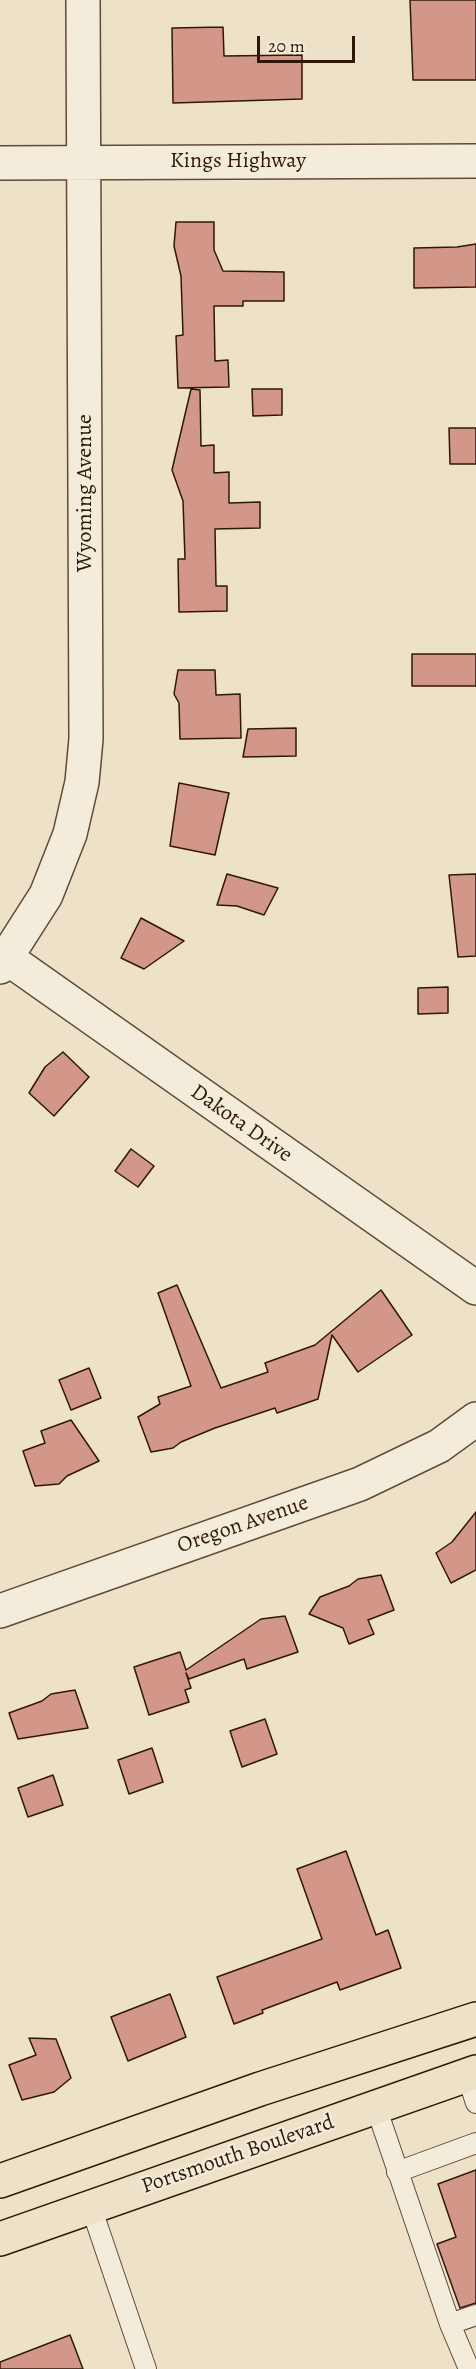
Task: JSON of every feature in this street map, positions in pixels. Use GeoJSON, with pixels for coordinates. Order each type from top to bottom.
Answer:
{"type":"FeatureCollection","features":[{"type":"Feature","properties":{"kind":"main road"},"geometry":{"type":"LineString","coordinates":[[0,2181],[260,2089],[476,2019]]}},
{"type":"Feature","properties":{"kind":"main road","name":"Portsmouth Boulevard"},"geometry":{"type":"LineString","coordinates":[[0,2239],[376,2107],[473,2083]]}},
{"type":"Feature","properties":{"kind":"street","name":"Wyoming Avenue"},"geometry":{"type":"LineString","coordinates":[[3,963],[46,895],[70,834],[82,782],[86,739],[83,0]]}},
{"type":"Feature","properties":{"kind":"street","name":"Kings Highway"},"geometry":{"type":"LineString","coordinates":[[0,163],[476,161]]}},
{"type":"Feature","properties":{"kind":"street","name":"Dakota Drive"},"geometry":{"type":"LineString","coordinates":[[3,963],[476,1288]]}},
{"type":"Feature","properties":{"kind":"street","name":"Oregon Avenue"},"geometry":{"type":"LineString","coordinates":[[0,1611],[360,1484],[439,1446],[476,1419]]}},
{"type":"Feature","properties":{"kind":"lane"},"geometry":{"type":"LineString","coordinates":[[376,2107],[450,2324],[469,2369]]}},
{"type":"Feature","properties":{"kind":"lane"},"geometry":{"type":"LineString","coordinates":[[397,2172],[476,2143]]}},
{"type":"Feature","properties":{"kind":"lane"},"geometry":{"type":"LineString","coordinates":[[91,2207],[146,2369]]}},
{"type":"Feature","properties":{"kind":"lane"},"geometry":{"type":"LineString","coordinates":[[450,2324],[476,2315]]}},
{"type":"Feature","properties":{"kind":"building"},"geometry":{"type":"Polygon","coordinates":[[[410,0],[476,0],[476,80],[413,80],[410,0]]]}},
{"type":"Feature","properties":{"kind":"building"},"geometry":{"type":"Polygon","coordinates":[[[223,27],[224,56],[302,55],[302,99],[173,103],[172,28],[223,27]]]}},
{"type":"Feature","properties":{"kind":"building"},"geometry":{"type":"Polygon","coordinates":[[[176,222],[214,222],[214,250],[223,271],[284,272],[284,301],[243,301],[243,306],[214,306],[215,361],[228,360],[229,387],[178,388],[176,336],[183,335],[181,276],[174,246],[176,222]]]}},
{"type":"Feature","properties":{"kind":"building"},"geometry":{"type":"Polygon","coordinates":[[[476,244],[476,287],[414,288],[414,248],[476,244]]]}},
{"type":"Feature","properties":{"kind":"building"},"geometry":{"type":"Polygon","coordinates":[[[191,389],[200,390],[201,446],[214,445],[214,473],[229,472],[229,503],[260,502],[260,528],[215,529],[216,586],[227,586],[227,611],[179,612],[178,559],[185,559],[183,501],[172,470],[191,389]]]}},
{"type":"Feature","properties":{"kind":"building"},"geometry":{"type":"Polygon","coordinates":[[[252,389],[282,389],[282,415],[253,416],[252,389]]]}},
{"type":"Feature","properties":{"kind":"building"},"geometry":{"type":"Polygon","coordinates":[[[449,428],[476,428],[476,464],[450,464],[449,428]]]}},
{"type":"Feature","properties":{"kind":"building"},"geometry":{"type":"Polygon","coordinates":[[[412,654],[476,654],[476,686],[412,686],[412,654]]]}},
{"type":"Feature","properties":{"kind":"building"},"geometry":{"type":"Polygon","coordinates":[[[178,670],[215,670],[216,695],[240,694],[241,738],[180,739],[179,703],[174,694],[178,670]]]}},
{"type":"Feature","properties":{"kind":"building"},"geometry":{"type":"Polygon","coordinates":[[[296,728],[296,756],[243,757],[248,729],[296,728]]]}},
{"type":"Feature","properties":{"kind":"building"},"geometry":{"type":"Polygon","coordinates":[[[179,783],[229,793],[215,855],[170,846],[179,783]]]}},
{"type":"Feature","properties":{"kind":"building"},"geometry":{"type":"Polygon","coordinates":[[[227,874],[278,888],[264,915],[237,906],[217,905],[227,874]]]}},
{"type":"Feature","properties":{"kind":"building"},"geometry":{"type":"Polygon","coordinates":[[[476,874],[476,956],[458,957],[449,875],[476,874]]]}},
{"type":"Feature","properties":{"kind":"building"},"geometry":{"type":"Polygon","coordinates":[[[141,918],[184,941],[144,969],[121,958],[141,918]]]}},
{"type":"Feature","properties":{"kind":"building"},"geometry":{"type":"Polygon","coordinates":[[[448,987],[448,1013],[418,1014],[418,988],[448,987]]]}},
{"type":"Feature","properties":{"kind":"building"},"geometry":{"type":"Polygon","coordinates":[[[63,1052],[89,1077],[54,1116],[29,1093],[45,1067],[63,1052]]]}},
{"type":"Feature","properties":{"kind":"building"},"geometry":{"type":"Polygon","coordinates":[[[131,1149],[154,1166],[138,1187],[115,1171],[131,1149]]]}},
{"type":"Feature","properties":{"kind":"building"},"geometry":{"type":"Polygon","coordinates":[[[177,1285],[221,1388],[268,1372],[265,1363],[315,1345],[381,1290],[412,1335],[358,1372],[332,1335],[318,1399],[277,1413],[275,1408],[215,1428],[181,1442],[173,1448],[151,1452],[138,1417],[160,1404],[158,1397],[191,1386],[158,1293],[177,1285]]]}},
{"type":"Feature","properties":{"kind":"building"},"geometry":{"type":"Polygon","coordinates":[[[89,1368],[101,1398],[71,1410],[59,1380],[89,1368]]]}},
{"type":"Feature","properties":{"kind":"building"},"geometry":{"type":"Polygon","coordinates":[[[71,1420],[99,1461],[67,1476],[59,1484],[35,1486],[23,1451],[45,1443],[41,1431],[71,1420]]]}},
{"type":"Feature","properties":{"kind":"building"},"geometry":{"type":"Polygon","coordinates":[[[476,1512],[476,1570],[451,1583],[436,1553],[452,1542],[476,1512]]]}},
{"type":"Feature","properties":{"kind":"building"},"geometry":{"type":"Polygon","coordinates":[[[381,1575],[394,1610],[368,1620],[374,1634],[349,1644],[343,1628],[309,1614],[320,1597],[349,1586],[358,1579],[381,1575]]]}},
{"type":"Feature","properties":{"kind":"building"},"geometry":{"type":"Polygon","coordinates":[[[285,1616],[298,1652],[247,1669],[244,1659],[189,1679],[186,1673],[191,1688],[185,1690],[189,1702],[149,1715],[134,1667],[180,1652],[186,1670],[261,1619],[285,1616]]]}},
{"type":"Feature","properties":{"kind":"building"},"geometry":{"type":"Polygon","coordinates":[[[75,1690],[88,1728],[18,1739],[9,1713],[42,1701],[51,1694],[75,1690]]]}},
{"type":"Feature","properties":{"kind":"building"},"geometry":{"type":"Polygon","coordinates":[[[265,1719],[277,1754],[242,1767],[230,1731],[265,1719]]]}},
{"type":"Feature","properties":{"kind":"building"},"geometry":{"type":"Polygon","coordinates":[[[152,1748],[163,1782],[129,1794],[118,1760],[152,1748]]]}},
{"type":"Feature","properties":{"kind":"building"},"geometry":{"type":"Polygon","coordinates":[[[53,1775],[63,1805],[28,1817],[18,1788],[53,1775]]]}},
{"type":"Feature","properties":{"kind":"building"},"geometry":{"type":"Polygon","coordinates":[[[346,1851],[376,1935],[388,1930],[401,1968],[340,1990],[337,1982],[262,2010],[263,2013],[234,2024],[217,1977],[322,1939],[297,1869],[346,1851]]]}},
{"type":"Feature","properties":{"kind":"building"},"geometry":{"type":"Polygon","coordinates":[[[170,1994],[186,2037],[128,2061],[111,2017],[170,1994]]]}},
{"type":"Feature","properties":{"kind":"building"},"geometry":{"type":"Polygon","coordinates":[[[29,2038],[56,2039],[71,2078],[54,2092],[22,2100],[9,2065],[36,2055],[29,2038]]]}},
{"type":"Feature","properties":{"kind":"building"},"geometry":{"type":"Polygon","coordinates":[[[476,2170],[476,2303],[460,2308],[437,2244],[456,2237],[438,2184],[476,2170]]]}},
{"type":"Feature","properties":{"kind":"building"},"geometry":{"type":"Polygon","coordinates":[[[70,2335],[83,2369],[0,2369],[0,2362],[70,2335]]]}}]}
